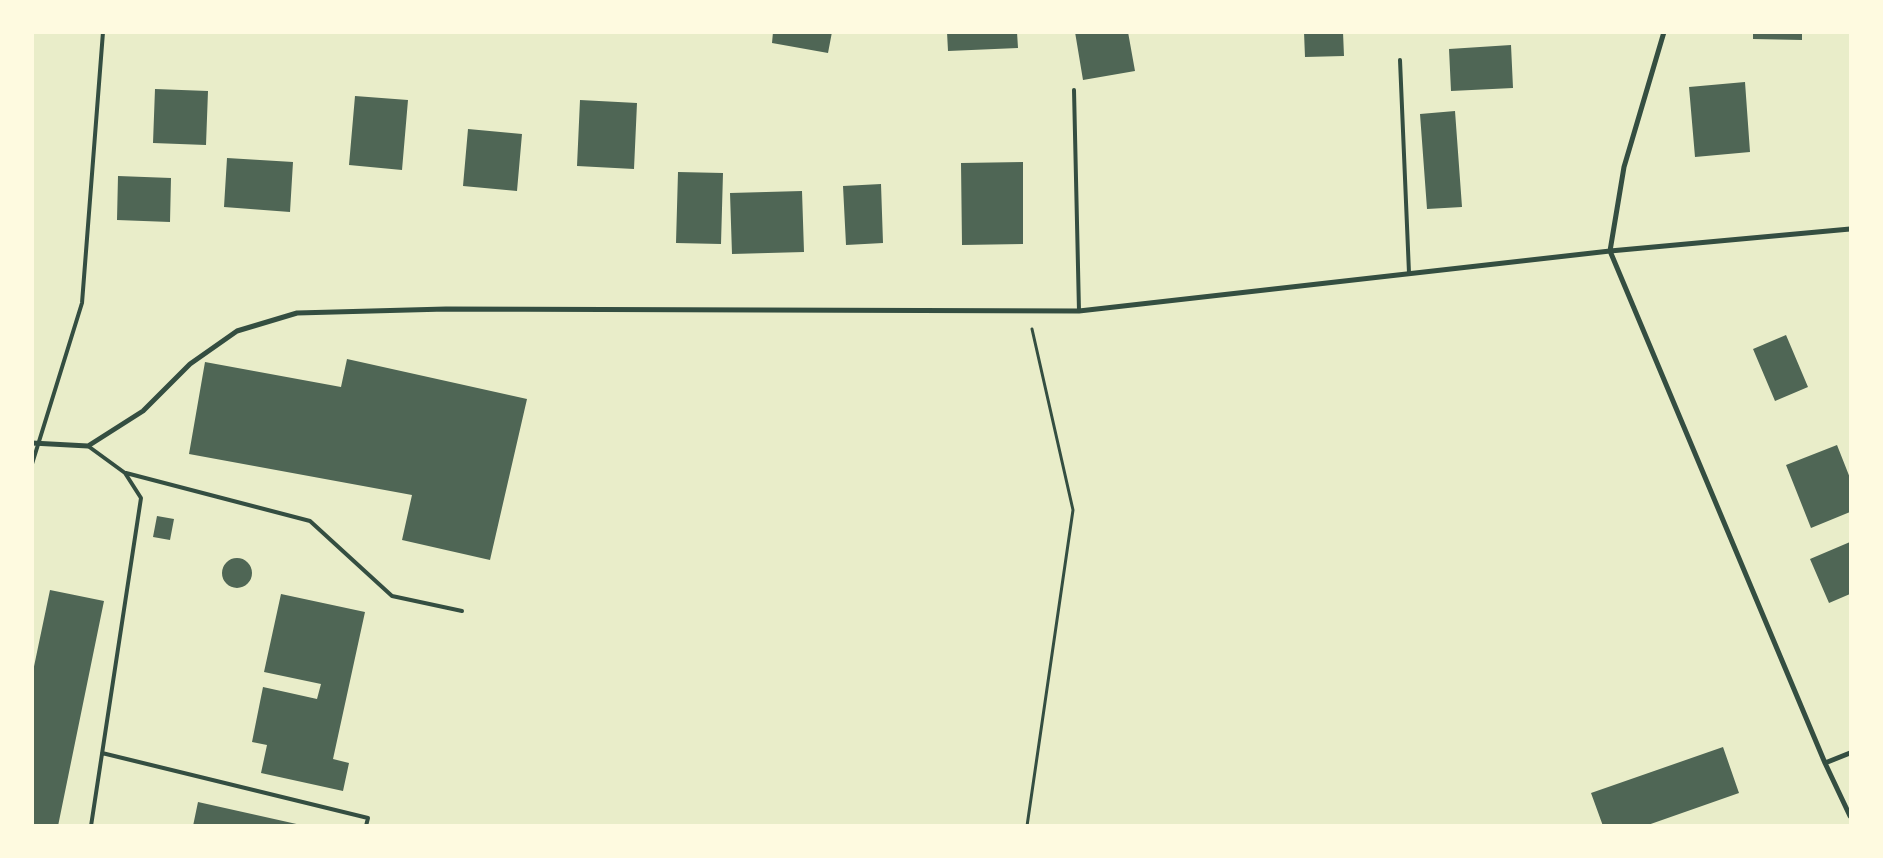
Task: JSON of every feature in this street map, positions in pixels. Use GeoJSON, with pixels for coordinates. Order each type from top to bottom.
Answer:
{"type":"FeatureCollection","features":[{"type":"Feature","properties":{"kind":"street"},"geometry":{"type":"LineString","coordinates":[[1664,32],[1624,167],[1610,251],[1825,763],[1850,816]]}},
{"type":"Feature","properties":{"kind":"street"},"geometry":{"type":"LineString","coordinates":[[32,443],[88,446],[143,411],[190,364],[237,331],[297,313],[446,309],[1079,311],[1409,272],[1850,229]]}},
{"type":"Feature","properties":{"kind":"street"},"geometry":{"type":"LineString","coordinates":[[1825,763],[1850,753]]}},
{"type":"Feature","properties":{"kind":"lane"},"geometry":{"type":"LineString","coordinates":[[32,464],[82,303],[103,32]]}},
{"type":"Feature","properties":{"kind":"lane"},"geometry":{"type":"LineString","coordinates":[[1400,60],[1409,272]]}},
{"type":"Feature","properties":{"kind":"lane"},"geometry":{"type":"LineString","coordinates":[[1074,90],[1079,311]]}},
{"type":"Feature","properties":{"kind":"lane"},"geometry":{"type":"LineString","coordinates":[[88,446],[125,473],[141,498],[91,826]]}},
{"type":"Feature","properties":{"kind":"lane"},"geometry":{"type":"LineString","coordinates":[[125,473],[310,521],[392,596],[462,611]]}},
{"type":"Feature","properties":{"kind":"lane"},"geometry":{"type":"LineString","coordinates":[[102,753],[368,818],[366,826]]}},
{"type":"Feature","properties":{"kind":"path"},"geometry":{"type":"LineString","coordinates":[[1027,826],[1074,510],[1028,312]]}},
{"type":"Feature","properties":{"kind":"building"},"geometry":{"type":"Polygon","coordinates":[[[773,32],[832,32],[828,53],[772,43],[773,32]]]}},
{"type":"Feature","properties":{"kind":"building"},"geometry":{"type":"Polygon","coordinates":[[[947,32],[1017,32],[1018,48],[948,51],[947,32]]]}},
{"type":"Feature","properties":{"kind":"building"},"geometry":{"type":"Polygon","coordinates":[[[1075,32],[1128,32],[1135,71],[1083,80],[1075,32]]]}},
{"type":"Feature","properties":{"kind":"building"},"geometry":{"type":"Polygon","coordinates":[[[1304,32],[1343,32],[1344,56],[1305,57],[1304,32]]]}},
{"type":"Feature","properties":{"kind":"building"},"geometry":{"type":"Polygon","coordinates":[[[1753,32],[1802,32],[1802,40],[1753,39],[1753,32]]]}},
{"type":"Feature","properties":{"kind":"building"},"geometry":{"type":"Polygon","coordinates":[[[1511,45],[1513,88],[1451,91],[1449,49],[1511,45]]]}},
{"type":"Feature","properties":{"kind":"building"},"geometry":{"type":"Polygon","coordinates":[[[1745,82],[1750,152],[1695,157],[1689,87],[1745,82]]]}},
{"type":"Feature","properties":{"kind":"building"},"geometry":{"type":"Polygon","coordinates":[[[155,89],[208,91],[206,145],[153,143],[155,89]]]}},
{"type":"Feature","properties":{"kind":"building"},"geometry":{"type":"Polygon","coordinates":[[[355,96],[408,100],[402,170],[349,165],[355,96]]]}},
{"type":"Feature","properties":{"kind":"building"},"geometry":{"type":"Polygon","coordinates":[[[580,100],[637,103],[634,169],[577,166],[580,100]]]}},
{"type":"Feature","properties":{"kind":"building"},"geometry":{"type":"Polygon","coordinates":[[[1455,111],[1462,207],[1427,209],[1420,114],[1455,111]]]}},
{"type":"Feature","properties":{"kind":"building"},"geometry":{"type":"Polygon","coordinates":[[[468,129],[522,134],[517,191],[463,186],[468,129]]]}},
{"type":"Feature","properties":{"kind":"building"},"geometry":{"type":"Polygon","coordinates":[[[227,158],[293,162],[290,212],[224,207],[227,158]]]}},
{"type":"Feature","properties":{"kind":"building"},"geometry":{"type":"Polygon","coordinates":[[[1023,162],[1023,244],[962,245],[961,163],[1023,162]]]}},
{"type":"Feature","properties":{"kind":"building"},"geometry":{"type":"Polygon","coordinates":[[[678,172],[723,173],[721,244],[676,243],[678,172]]]}},
{"type":"Feature","properties":{"kind":"building"},"geometry":{"type":"Polygon","coordinates":[[[118,176],[171,178],[170,222],[117,220],[118,176]]]}},
{"type":"Feature","properties":{"kind":"building"},"geometry":{"type":"Polygon","coordinates":[[[881,184],[883,243],[846,245],[843,186],[881,184]]]}},
{"type":"Feature","properties":{"kind":"building"},"geometry":{"type":"Polygon","coordinates":[[[802,191],[804,252],[732,254],[730,193],[802,191]]]}},
{"type":"Feature","properties":{"kind":"building"},"geometry":{"type":"Polygon","coordinates":[[[1786,335],[1808,387],[1775,401],[1753,349],[1786,335]]]}},
{"type":"Feature","properties":{"kind":"building"},"geometry":{"type":"Polygon","coordinates":[[[347,359],[527,399],[490,560],[402,540],[412,495],[189,454],[205,362],[341,387],[347,359]]]}},
{"type":"Feature","properties":{"kind":"building"},"geometry":{"type":"Polygon","coordinates":[[[1837,445],[1850,478],[1850,512],[1811,528],[1786,465],[1837,445]]]}},
{"type":"Feature","properties":{"kind":"building"},"geometry":{"type":"Polygon","coordinates":[[[157,516],[174,519],[170,540],[153,537],[157,516]]]}},
{"type":"Feature","properties":{"kind":"building"},"geometry":{"type":"Polygon","coordinates":[[[1850,542],[1850,594],[1829,603],[1810,559],[1850,542]]]}},
{"type":"Feature","properties":{"kind":"building"},"geometry":{"type":"Polygon","coordinates":[[[237,558],[248,562],[252,573],[248,584],[237,588],[226,584],[222,573],[226,562],[237,558]]]}},
{"type":"Feature","properties":{"kind":"building"},"geometry":{"type":"Polygon","coordinates":[[[50,590],[104,601],[58,826],[32,826],[32,676],[50,590]]]}},
{"type":"Feature","properties":{"kind":"building"},"geometry":{"type":"Polygon","coordinates":[[[281,594],[365,612],[333,759],[349,763],[343,791],[261,773],[267,745],[252,742],[263,687],[317,699],[321,684],[264,672],[281,594]]]}},
{"type":"Feature","properties":{"kind":"building"},"geometry":{"type":"Polygon","coordinates":[[[1723,747],[1739,793],[1645,826],[1603,826],[1591,793],[1723,747]]]}},
{"type":"Feature","properties":{"kind":"building"},"geometry":{"type":"Polygon","coordinates":[[[198,802],[301,825],[301,826],[193,826],[198,802]]]}}]}
